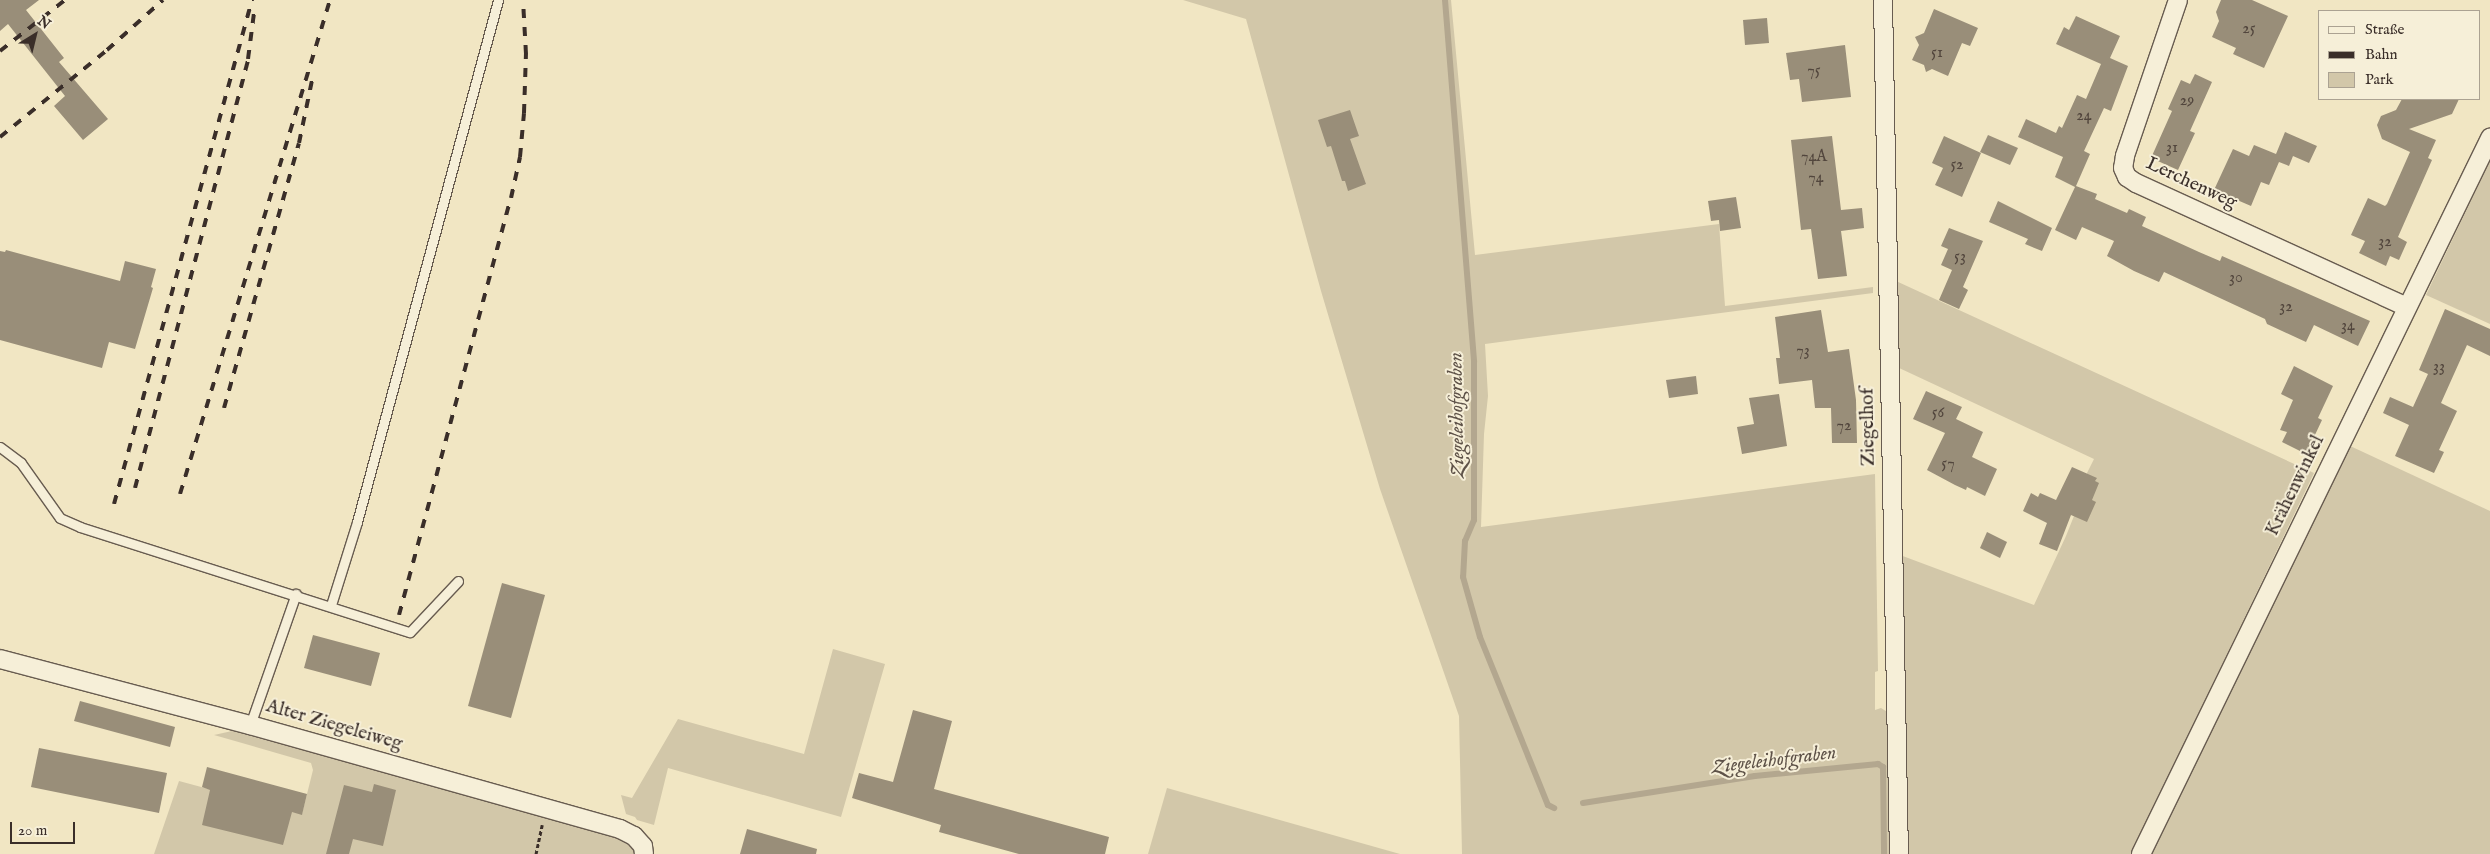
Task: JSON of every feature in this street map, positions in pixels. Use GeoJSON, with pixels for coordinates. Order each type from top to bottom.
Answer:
{"type":"FeatureCollection","features":[{"type":"Feature","properties":{"kind":"street","name":"Ziegelhof"},"geometry":{"type":"LineString","coordinates":[[1883,0],[1899,854]]}},
{"type":"Feature","properties":{"kind":"street","name":"Lerchenweg"},"geometry":{"type":"LineString","coordinates":[[2178,0],[2125,156],[2124,168],[2127,177],[2136,183],[2407,307]]}},
{"type":"Feature","properties":{"kind":"street","name":"Krähenwinkel"},"geometry":{"type":"LineString","coordinates":[[2141,854],[2490,138]]}},
{"type":"Feature","properties":{"kind":"street","name":"Alter Ziegeleiweg"},"geometry":{"type":"LineString","coordinates":[[0,659],[250,725],[620,830],[634,836],[643,846],[644,854]]}},
{"type":"Feature","properties":{"kind":"lane"},"geometry":{"type":"LineString","coordinates":[[331,605],[357,522],[498,0]]}},
{"type":"Feature","properties":{"kind":"lane"},"geometry":{"type":"LineString","coordinates":[[0,446],[21,463],[60,518],[410,632],[458,581]]}},
{"type":"Feature","properties":{"kind":"lane"},"geometry":{"type":"LineString","coordinates":[[250,725],[296,594]]}},
{"type":"Feature","properties":{"kind":"path"},"geometry":{"type":"LineString","coordinates":[[536,854],[546,808]]}},
{"type":"Feature","properties":{"kind":"green space"},"geometry":{"type":"Polygon","coordinates":[[[1183,0],[1451,0],[1475,255],[1719,224],[1725,306],[1873,287],[1873,293],[1485,344],[1488,396],[1484,434],[1481,527],[1875,474],[1878,671],[1875,672],[1875,710],[1881,708],[1889,713],[1892,854],[1462,854],[1459,716],[1380,489],[1321,291],[1246,19],[1183,0]]]}},
{"type":"Feature","properties":{"kind":"green space"},"geometry":{"type":"Polygon","coordinates":[[[2490,161],[2490,324],[2426,295],[2490,161]]]}},
{"type":"Feature","properties":{"kind":"green space"},"geometry":{"type":"Polygon","coordinates":[[[1896,281],[2314,473],[2131,854],[1907,854],[1900,555],[2034,605],[2066,536],[2082,496],[2087,473],[2094,459],[1897,367],[1896,281]]]}},
{"type":"Feature","properties":{"kind":"green space"},"geometry":{"type":"Polygon","coordinates":[[[2348,445],[2490,511],[2490,854],[2151,854],[2348,445]]]}},
{"type":"Feature","properties":{"kind":"green space"},"geometry":{"type":"Polygon","coordinates":[[[833,649],[885,664],[841,817],[668,768],[654,825],[637,820],[635,817],[626,814],[621,795],[632,798],[678,719],[804,754],[833,649]]]}},
{"type":"Feature","properties":{"kind":"green space"},"geometry":{"type":"Polygon","coordinates":[[[232,731],[631,840],[637,854],[154,854],[179,781],[302,814],[313,770],[311,763],[214,735],[232,731]]]}},
{"type":"Feature","properties":{"kind":"green space"},"geometry":{"type":"Polygon","coordinates":[[[1167,788],[1400,854],[1148,854],[1167,788]]]}},
{"type":"Feature","properties":{"kind":"building"},"geometry":{"type":"Polygon","coordinates":[[[0,0],[39,0],[26,10],[64,58],[59,62],[108,119],[83,140],[54,106],[65,96],[8,24],[0,31],[0,0]]]}},
{"type":"Feature","properties":{"kind":"building"},"geometry":{"type":"Polygon","coordinates":[[[2221,0],[2252,0],[2288,16],[2264,68],[2233,54],[2236,48],[2212,37],[2219,21],[2216,12],[2221,0]]]}},
{"type":"Feature","properties":{"kind":"building"},"geometry":{"type":"Polygon","coordinates":[[[1934,9],[1978,28],[1970,46],[1962,43],[1948,76],[1932,69],[1926,72],[1924,65],[1912,60],[1919,45],[1915,37],[1924,33],[1934,9]]]}},
{"type":"Feature","properties":{"kind":"building"},"geometry":{"type":"Polygon","coordinates":[[[2076,16],[2120,36],[2110,58],[2128,66],[2111,111],[2104,108],[2084,151],[2090,154],[2076,186],[2097,194],[2095,199],[2127,213],[2129,209],[2146,217],[2142,226],[2220,261],[2222,256],[2370,321],[2358,346],[2314,325],[2306,342],[2267,324],[2265,319],[2164,272],[2159,282],[2134,271],[2107,256],[2114,241],[2082,227],[2076,240],[2055,230],[2075,187],[2055,177],[2063,157],[2018,137],[2026,119],[2056,133],[2059,126],[2062,128],[2077,95],[2086,99],[2101,64],[2056,44],[2064,27],[2069,30],[2076,16]]]}},
{"type":"Feature","properties":{"kind":"building"},"geometry":{"type":"Polygon","coordinates":[[[1767,18],[1769,43],[1745,45],[1743,20],[1767,18]]]}},
{"type":"Feature","properties":{"kind":"building"},"geometry":{"type":"Polygon","coordinates":[[[1845,45],[1851,97],[1802,102],[1799,79],[1790,80],[1786,53],[1845,45]]]}},
{"type":"Feature","properties":{"kind":"building"},"geometry":{"type":"Polygon","coordinates":[[[2195,74],[2212,82],[2190,131],[2195,133],[2178,170],[2151,158],[2172,111],[2168,109],[2181,80],[2190,84],[2195,74]]]}},
{"type":"Feature","properties":{"kind":"building"},"geometry":{"type":"Polygon","coordinates":[[[2401,100],[2459,100],[2452,114],[2409,129],[2436,140],[2428,158],[2432,160],[2398,237],[2407,242],[2399,260],[2390,256],[2386,266],[2359,253],[2365,241],[2351,235],[2368,198],[2385,206],[2387,204],[2410,152],[2382,139],[2377,125],[2381,116],[2396,110],[2401,100]]]}},
{"type":"Feature","properties":{"kind":"building"},"geometry":{"type":"Polygon","coordinates":[[[1350,110],[1359,136],[1350,139],[1366,184],[1348,191],[1345,181],[1342,181],[1331,146],[1327,147],[1318,120],[1350,110]]]}},
{"type":"Feature","properties":{"kind":"building"},"geometry":{"type":"Polygon","coordinates":[[[2285,132],[2317,146],[2309,163],[2293,156],[2289,166],[2279,162],[2269,185],[2261,182],[2251,206],[2214,190],[2233,149],[2249,156],[2254,145],[2276,154],[2285,132]]]}},
{"type":"Feature","properties":{"kind":"building"},"geometry":{"type":"Polygon","coordinates":[[[1988,135],[2018,148],[2010,165],[1980,152],[1988,135]]]}},
{"type":"Feature","properties":{"kind":"building"},"geometry":{"type":"Polygon","coordinates":[[[1832,136],[1841,210],[1862,208],[1864,228],[1841,231],[1847,276],[1818,279],[1811,229],[1801,230],[1791,140],[1832,136]]]}},
{"type":"Feature","properties":{"kind":"building"},"geometry":{"type":"Polygon","coordinates":[[[1944,136],[1981,153],[1962,197],[1935,185],[1943,168],[1932,163],[1944,136]]]}},
{"type":"Feature","properties":{"kind":"building"},"geometry":{"type":"Polygon","coordinates":[[[1736,197],[1741,228],[1720,231],[1719,220],[1711,221],[1708,201],[1736,197]]]}},
{"type":"Feature","properties":{"kind":"building"},"geometry":{"type":"Polygon","coordinates":[[[1998,201],[2052,228],[2042,251],[2025,244],[2028,239],[1989,222],[1998,201]]]}},
{"type":"Feature","properties":{"kind":"building"},"geometry":{"type":"Polygon","coordinates":[[[1949,228],[1983,241],[1963,287],[1968,290],[1959,309],[1939,300],[1952,270],[1941,265],[1948,249],[1941,246],[1949,228]]]}},
{"type":"Feature","properties":{"kind":"building"},"geometry":{"type":"Polygon","coordinates":[[[6,250],[120,281],[125,261],[156,269],[151,287],[153,288],[135,349],[109,342],[102,368],[0,340],[0,251],[5,252],[6,250]]]}},
{"type":"Feature","properties":{"kind":"building"},"geometry":{"type":"Polygon","coordinates":[[[2445,309],[2490,329],[2490,356],[2467,345],[2441,403],[2457,411],[2439,450],[2444,452],[2434,473],[2395,456],[2409,425],[2383,413],[2390,397],[2413,407],[2428,374],[2419,370],[2445,309]]]}},
{"type":"Feature","properties":{"kind":"building"},"geometry":{"type":"Polygon","coordinates":[[[1821,310],[1828,352],[1849,349],[1856,400],[1857,443],[1832,443],[1831,408],[1815,408],[1812,380],[1779,384],[1776,358],[1780,358],[1775,317],[1821,310]]]}},
{"type":"Feature","properties":{"kind":"building"},"geometry":{"type":"Polygon","coordinates":[[[2294,366],[2333,386],[2318,418],[2322,420],[2306,454],[2282,442],[2287,432],[2280,430],[2293,400],[2281,394],[2294,366]]]}},
{"type":"Feature","properties":{"kind":"building"},"geometry":{"type":"Polygon","coordinates":[[[1696,376],[1698,394],[1669,398],[1666,380],[1696,376]]]}},
{"type":"Feature","properties":{"kind":"building"},"geometry":{"type":"Polygon","coordinates":[[[1926,391],[1962,407],[1956,419],[1983,432],[1972,457],[1997,469],[1985,496],[1967,487],[1966,490],[1927,470],[1945,433],[1913,419],[1926,391]]]}},
{"type":"Feature","properties":{"kind":"building"},"geometry":{"type":"Polygon","coordinates":[[[1779,394],[1787,446],[1742,454],[1737,427],[1754,424],[1749,398],[1779,394]]]}},
{"type":"Feature","properties":{"kind":"building"},"geometry":{"type":"Polygon","coordinates":[[[2072,467],[2097,478],[2095,481],[2099,483],[2092,500],[2096,502],[2087,522],[2071,515],[2057,551],[2039,544],[2047,523],[2023,511],[2031,493],[2038,497],[2040,493],[2056,500],[2072,467]]]}},
{"type":"Feature","properties":{"kind":"building"},"geometry":{"type":"Polygon","coordinates":[[[1987,532],[2007,542],[2000,558],[1980,548],[1987,532]]]}},
{"type":"Feature","properties":{"kind":"building"},"geometry":{"type":"Polygon","coordinates":[[[502,583],[545,595],[511,718],[468,706],[502,583]]]}},
{"type":"Feature","properties":{"kind":"building"},"geometry":{"type":"Polygon","coordinates":[[[313,635],[380,653],[371,686],[304,668],[313,635]]]}},
{"type":"Feature","properties":{"kind":"building"},"geometry":{"type":"Polygon","coordinates":[[[80,701],[175,727],[170,747],[74,721],[80,701]]]}},
{"type":"Feature","properties":{"kind":"building"},"geometry":{"type":"Polygon","coordinates":[[[913,710],[952,721],[934,789],[1109,837],[1105,854],[1019,854],[939,832],[941,825],[852,798],[859,773],[893,782],[913,710]]]}},
{"type":"Feature","properties":{"kind":"building"},"geometry":{"type":"Polygon","coordinates":[[[39,748],[167,773],[159,813],[31,787],[39,748]]]}},
{"type":"Feature","properties":{"kind":"building"},"geometry":{"type":"Polygon","coordinates":[[[207,767],[307,794],[302,815],[292,812],[283,845],[202,825],[210,790],[202,787],[207,767]]]}},
{"type":"Feature","properties":{"kind":"building"},"geometry":{"type":"Polygon","coordinates":[[[374,784],[396,790],[383,846],[353,839],[349,854],[326,854],[344,785],[372,792],[374,784]]]}},
{"type":"Feature","properties":{"kind":"building"},"geometry":{"type":"Polygon","coordinates":[[[747,829],[817,849],[816,854],[740,854],[747,829]]]}},
{"type":"Feature","properties":{"kind":"waterway","name":"Ziegeleihofgraben"},"geometry":{"type":"LineString","coordinates":[[1445,0],[1474,362],[1474,520],[1465,541],[1463,577],[1480,637],[1548,805],[1554,808]]}},
{"type":"Feature","properties":{"kind":"waterway","name":"Ziegeleihofgraben"},"geometry":{"type":"LineString","coordinates":[[1583,803],[1755,776],[1878,764],[1883,767],[1884,854]]}},
{"type":"Feature","properties":{"kind":"railway"},"geometry":{"type":"LineString","coordinates":[[0,51],[65,0]]}},
{"type":"Feature","properties":{"kind":"railway"},"geometry":{"type":"LineString","coordinates":[[0,137],[107,50],[163,0]]}},
{"type":"Feature","properties":{"kind":"railway"},"geometry":{"type":"LineString","coordinates":[[114,504],[252,0]]}},
{"type":"Feature","properties":{"kind":"railway"},"geometry":{"type":"LineString","coordinates":[[180,494],[330,0]]}},
{"type":"Feature","properties":{"kind":"railway"},"geometry":{"type":"LineString","coordinates":[[399,615],[511,198],[520,157],[526,54],[523,0]]}},
{"type":"Feature","properties":{"kind":"railway"},"geometry":{"type":"LineString","coordinates":[[135,488],[248,59],[254,13]]}},
{"type":"Feature","properties":{"kind":"railway"},"geometry":{"type":"LineString","coordinates":[[224,408],[299,143],[312,80]]}}]}
